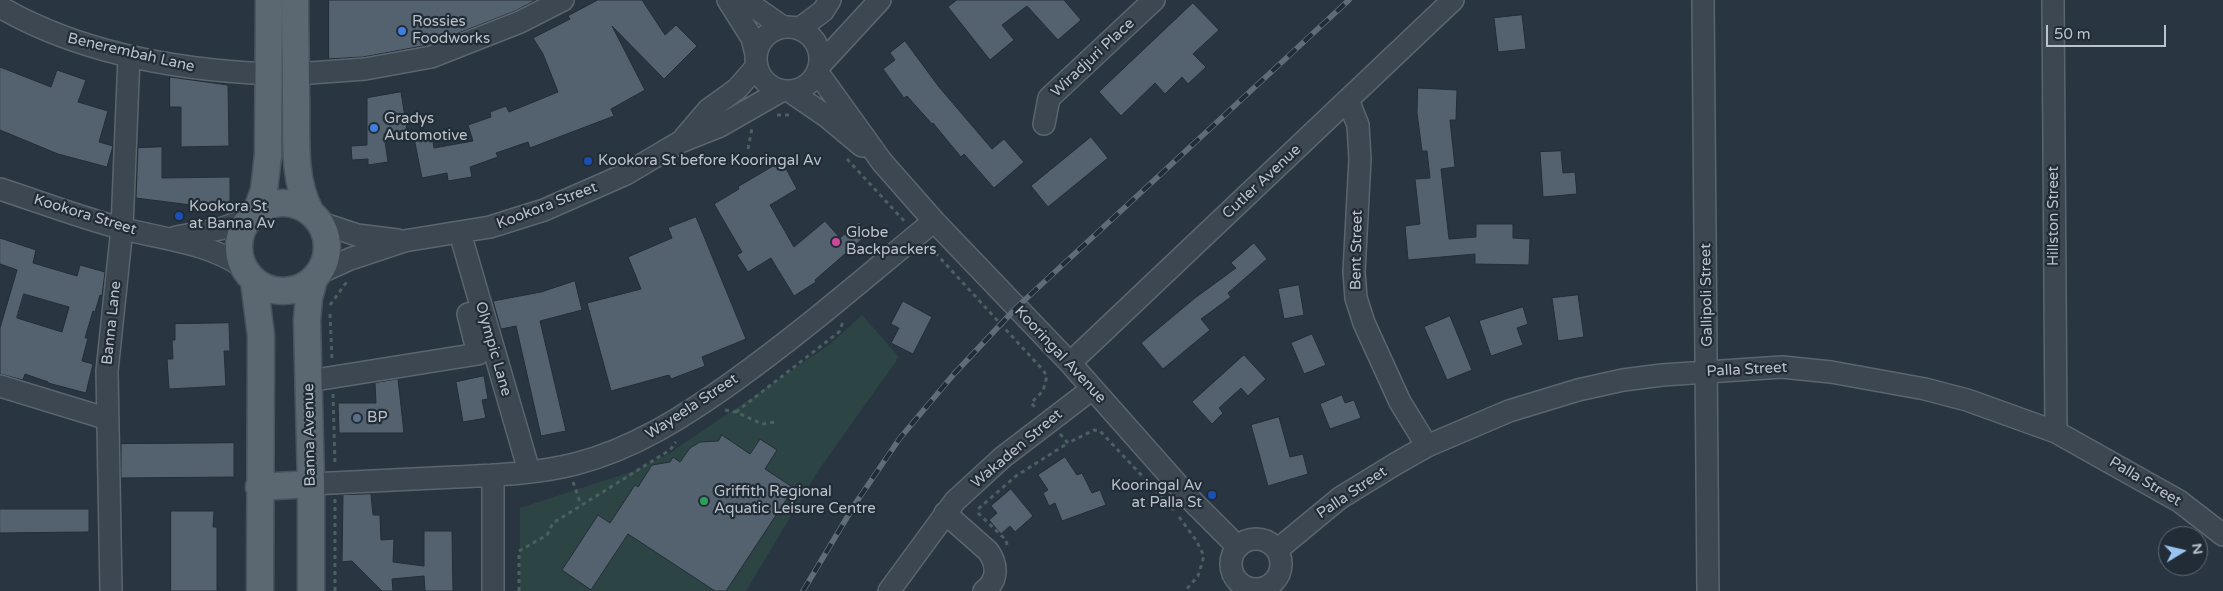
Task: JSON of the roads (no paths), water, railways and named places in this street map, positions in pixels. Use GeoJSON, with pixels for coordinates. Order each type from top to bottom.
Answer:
{"type":"FeatureCollection","features":[{"type":"Feature","properties":{"kind":"main road"},"geometry":{"type":"LineString","coordinates":[[253,215],[267,174],[269,0]]}},
{"type":"Feature","properties":{"kind":"main road"},"geometry":{"type":"LineString","coordinates":[[249,274],[270,290],[280,292],[298,289],[317,276],[324,264],[328,248],[325,232],[304,199],[298,171],[295,0]]}},
{"type":"Feature","properties":{"kind":"main road"},"geometry":{"type":"LineString","coordinates":[[269,74],[296,74]]}},
{"type":"Feature","properties":{"kind":"main road"},"geometry":{"type":"LineString","coordinates":[[260,591],[261,336],[249,274],[240,258],[239,242],[243,228],[253,215],[267,205],[290,203],[315,217]]}},
{"type":"Feature","properties":{"kind":"main road","name":"Banna Avenue"},"geometry":{"type":"LineString","coordinates":[[311,591],[312,484],[307,320],[309,298],[317,276]]}},
{"type":"Feature","properties":{"kind":"main road"},"geometry":{"type":"LineString","coordinates":[[259,487],[312,484]]}},
{"type":"Feature","properties":{"kind":"street"},"geometry":{"type":"LineString","coordinates":[[296,74],[365,69],[431,57],[520,22],[562,0]]}},
{"type":"Feature","properties":{"kind":"street"},"geometry":{"type":"LineString","coordinates":[[728,0],[752,38],[756,60],[766,82],[786,92],[807,86],[819,69],[880,0]]}},
{"type":"Feature","properties":{"kind":"street"},"geometry":{"type":"LineString","coordinates":[[744,0],[791,28],[809,34],[816,43],[820,54],[819,69]]}},
{"type":"Feature","properties":{"kind":"street"},"geometry":{"type":"LineString","coordinates":[[756,60],[765,36],[774,30],[791,28],[823,11],[830,0]]}},
{"type":"Feature","properties":{"kind":"street","name":"Wiradjuri Place"},"geometry":{"type":"LineString","coordinates":[[1044,124],[1048,98],[1154,0]]}},
{"type":"Feature","properties":{"kind":"street","name":"Cutler Avenue"},"geometry":{"type":"LineString","coordinates":[[1070,363],[1453,0]]}},
{"type":"Feature","properties":{"kind":"street","name":"Gallipoli Street"},"geometry":{"type":"LineString","coordinates":[[1703,0],[1708,591]]}},
{"type":"Feature","properties":{"kind":"street","name":"Hillston Street"},"geometry":{"type":"LineString","coordinates":[[2053,0],[2056,432]]}},
{"type":"Feature","properties":{"kind":"street","name":"Benerembah Lane"},"geometry":{"type":"LineString","coordinates":[[0,7],[61,36],[129,56],[213,72],[269,74]]}},
{"type":"Feature","properties":{"kind":"street","name":"Banna Lane"},"geometry":{"type":"LineString","coordinates":[[111,591],[108,371],[122,228],[129,56]]}},
{"type":"Feature","properties":{"kind":"street","name":"Kookora Street"},"geometry":{"type":"LineString","coordinates":[[680,142],[708,110],[737,89],[756,60]]}},
{"type":"Feature","properties":{"kind":"street","name":"Kooringal Avenue"},"geometry":{"type":"LineString","coordinates":[[819,69],[882,162],[934,221],[1070,363],[1194,503],[1238,547]]}},
{"type":"Feature","properties":{"kind":"street","name":"Kookora Street"},"geometry":{"type":"LineString","coordinates":[[317,276],[350,259],[404,241],[460,233],[516,220],[573,199],[626,174],[680,142],[720,126],[786,92]]}},
{"type":"Feature","properties":{"kind":"street","name":"Kooringal Avenue"},"geometry":{"type":"LineString","coordinates":[[786,92],[826,116],[882,162]]}},
{"type":"Feature","properties":{"kind":"street","name":"Bent Street"},"geometry":{"type":"LineString","coordinates":[[1348,100],[1358,125],[1360,159],[1354,272],[1356,298],[1364,323],[1400,402],[1427,446]]}},
{"type":"Feature","properties":{"kind":"street","name":"Kookora Street"},"geometry":{"type":"LineString","coordinates":[[0,189],[71,214],[122,228],[171,238],[220,254],[249,274]]}},
{"type":"Feature","properties":{"kind":"street","name":"Kookora Street"},"geometry":{"type":"LineString","coordinates":[[171,238],[220,229],[253,215]]}},
{"type":"Feature","properties":{"kind":"street","name":"Kookora Street"},"geometry":{"type":"LineString","coordinates":[[315,217],[357,235],[404,241]]}},
{"type":"Feature","properties":{"kind":"street","name":"Wayeela Street"},"geometry":{"type":"LineString","coordinates":[[312,484],[528,473],[576,464],[635,444],[692,411],[780,348],[836,304],[858,283],[923,244],[934,221]]}},
{"type":"Feature","properties":{"kind":"street","name":"Olympic Lane"},"geometry":{"type":"LineString","coordinates":[[460,233],[527,464]]}},
{"type":"Feature","properties":{"kind":"street"},"geometry":{"type":"LineString","coordinates":[[309,381],[478,354],[468,314],[482,310]]}},
{"type":"Feature","properties":{"kind":"street","name":"Palla Street"},"geometry":{"type":"LineString","coordinates":[[1277,550],[1340,498],[1427,446],[1509,412],[1578,390],[1662,375],[1782,367],[1831,372],[1924,388],[1967,400],[2056,432],[2178,501],[2223,535]]}},
{"type":"Feature","properties":{"kind":"street"},"geometry":{"type":"LineString","coordinates":[[0,386],[108,419]]}},
{"type":"Feature","properties":{"kind":"street","name":"Wakaden Street"},"geometry":{"type":"LineString","coordinates":[[889,591],[945,513],[1003,457],[1092,388]]}},
{"type":"Feature","properties":{"kind":"street"},"geometry":{"type":"LineString","coordinates":[[493,475],[493,591]]}},
{"type":"Feature","properties":{"kind":"street"},"geometry":{"type":"LineString","coordinates":[[945,513],[988,551],[993,558],[996,567],[993,582],[984,591]]}},
{"type":"Feature","properties":{"kind":"street"},"geometry":{"type":"LineString","coordinates":[[1257,539],[1265,540],[1277,550],[1280,556],[1277,587],[1259,590],[1233,586],[1231,562],[1238,547],[1249,540],[1257,539]]}},
{"type":"Feature","properties":{"kind":"railway"},"geometry":{"type":"LineString","coordinates":[[803,591],[855,504],[900,438],[954,374],[1016,308],[1349,0]]}},
{"type":"Feature","properties":{"kind":"place","name":"Rossies Foodworks"},"geometry":{"type":"Point","coordinates":[402,31]}},
{"type":"Feature","properties":{"kind":"place","name":"Gradys Automotive"},"geometry":{"type":"Point","coordinates":[374,128]}},
{"type":"Feature","properties":{"kind":"place","name":"Kookora St before Kooringal Av"},"geometry":{"type":"Point","coordinates":[588,161]}},
{"type":"Feature","properties":{"kind":"place","name":"Kookora St at Banna Av"},"geometry":{"type":"Point","coordinates":[179,216]}},
{"type":"Feature","properties":{"kind":"place","name":"Globe Backpackers"},"geometry":{"type":"Point","coordinates":[836,242]}},
{"type":"Feature","properties":{"kind":"place","name":"BP"},"geometry":{"type":"Point","coordinates":[357,418]}},
{"type":"Feature","properties":{"kind":"place","name":"Kooringal Av at Palla St"},"geometry":{"type":"Point","coordinates":[1212,495]}},
{"type":"Feature","properties":{"kind":"place","name":"Griffith Regional Aquatic Leisure Centre"},"geometry":{"type":"Point","coordinates":[704,501]}}]}
